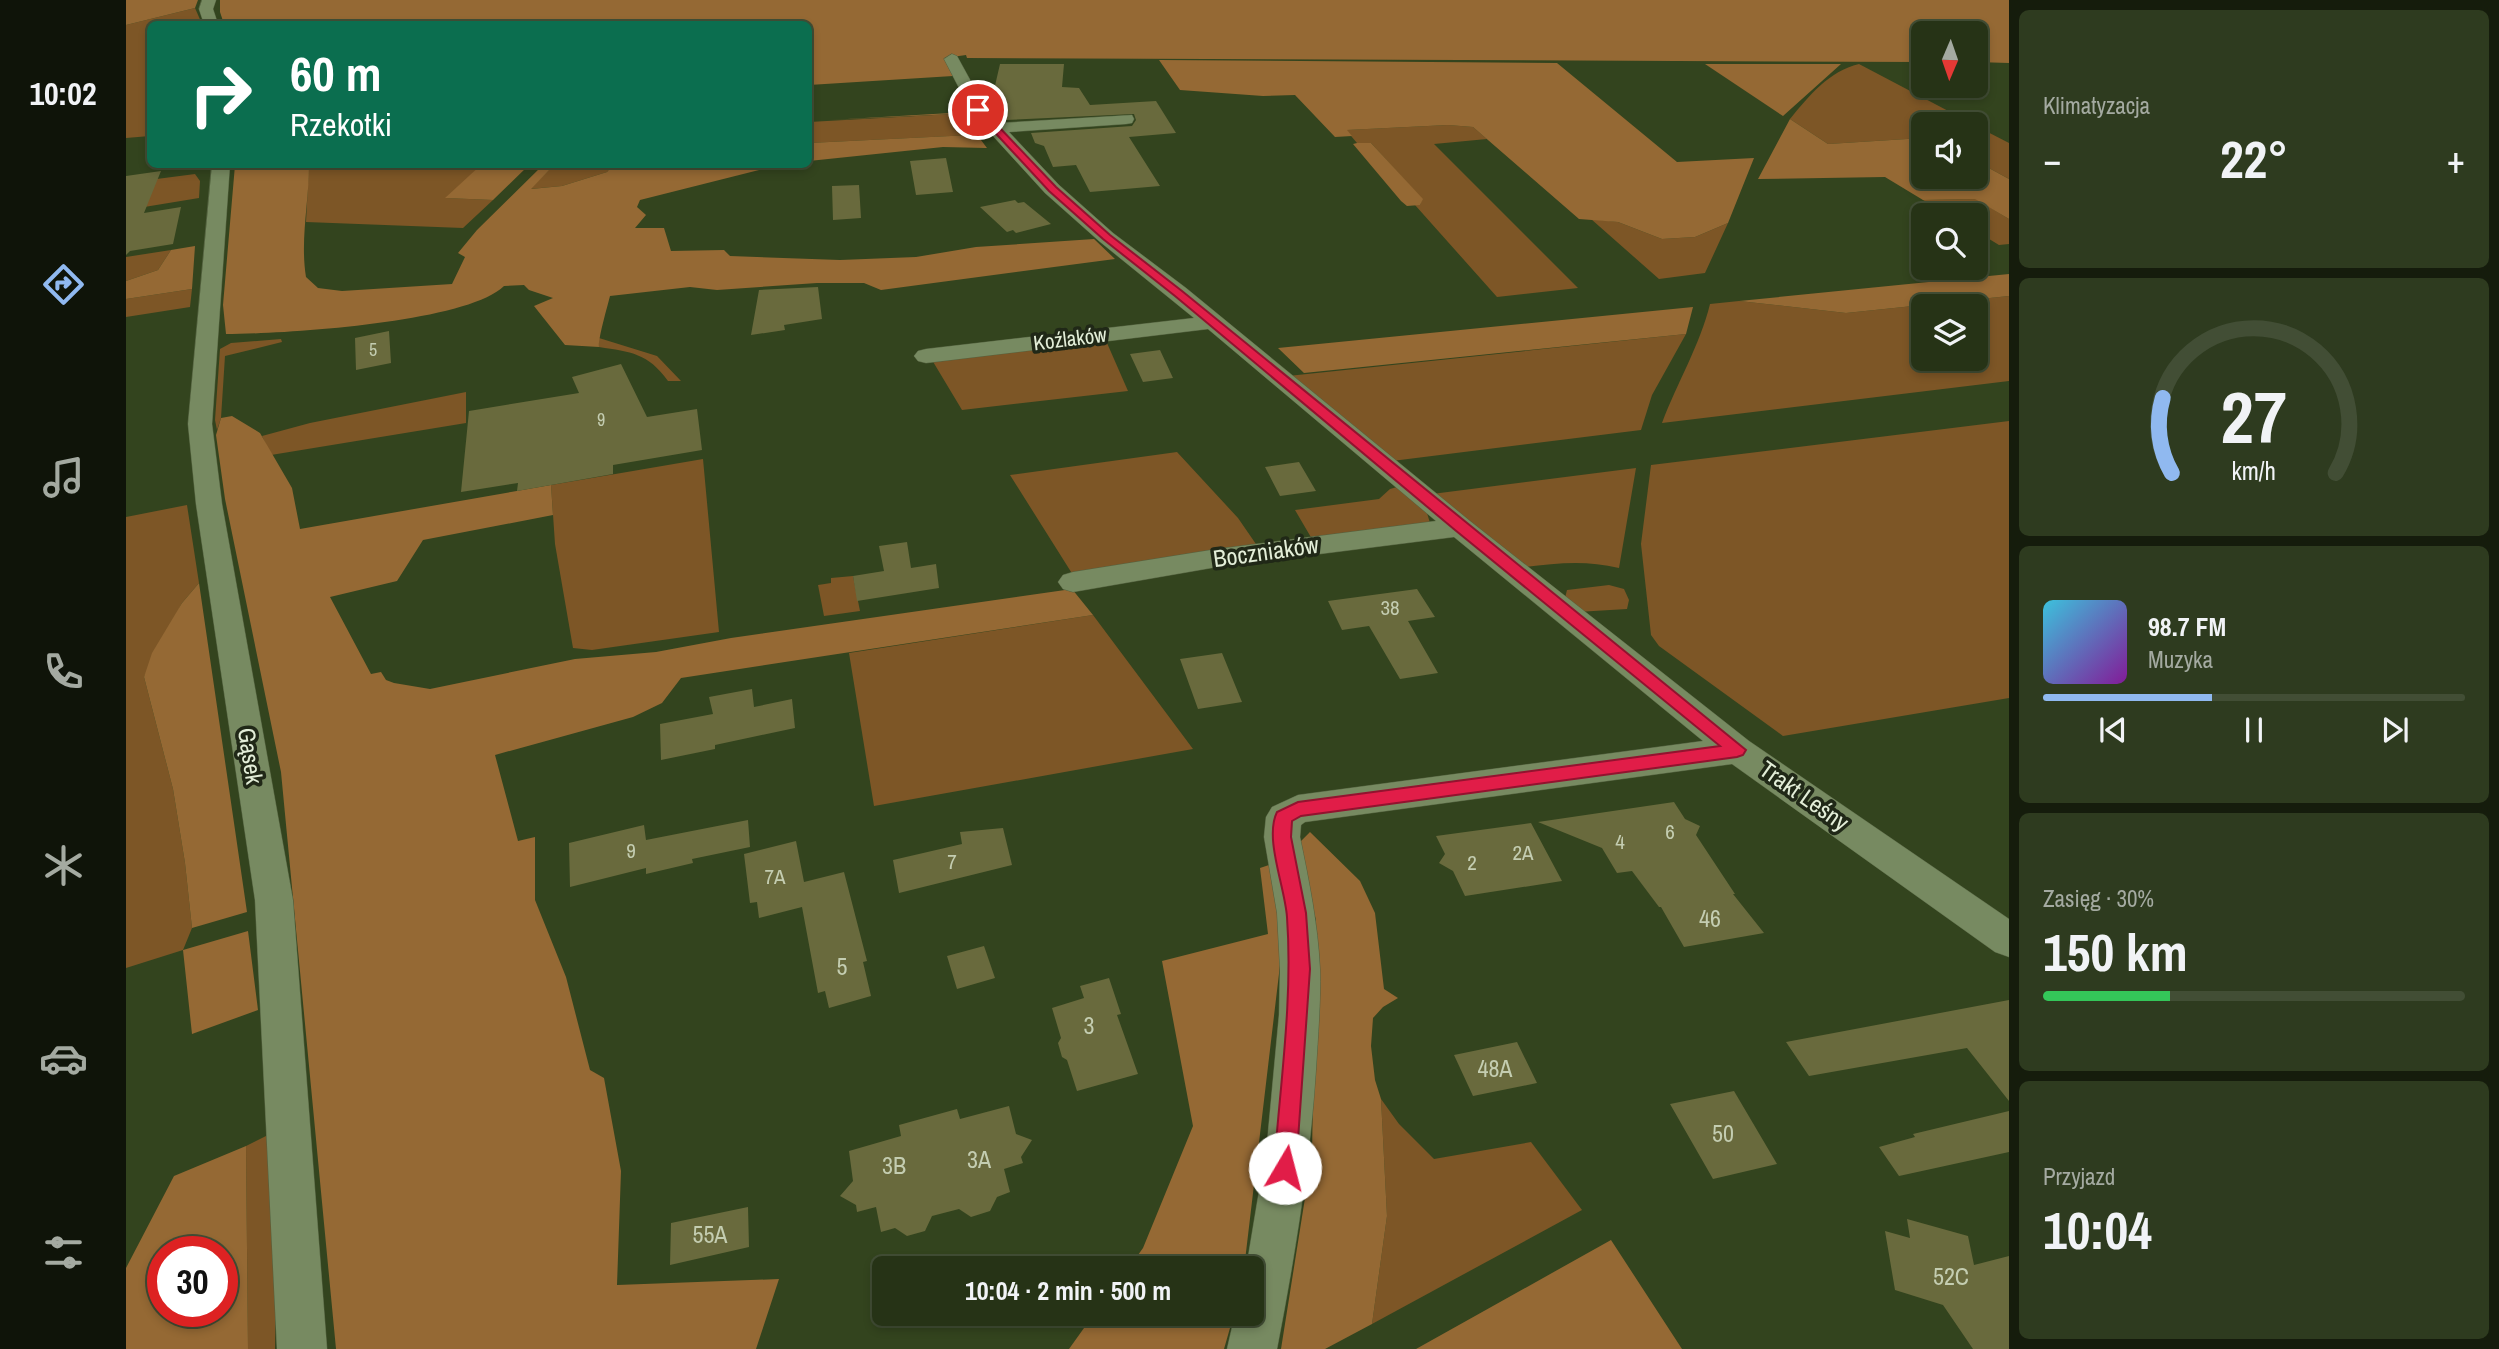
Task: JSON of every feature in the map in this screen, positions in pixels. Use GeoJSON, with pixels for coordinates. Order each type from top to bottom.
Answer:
{"type":"FeatureCollection","features":[{"type":"Feature","properties":{"kind":"street"},"geometry":{"type":"LineString","coordinates":[[209,0],[206,9],[210,21]]}},
{"type":"Feature","properties":{"kind":"street","name":"Trakt Leśny"},"geometry":{"type":"LineString","coordinates":[[951,59],[975,105],[995,128],[1052,189],[1106,237],[1737,750],[2009,940]]}},
{"type":"Feature","properties":{"kind":"street"},"geometry":{"type":"LineString","coordinates":[[995,128],[1126,119]]}},
{"type":"Feature","properties":{"kind":"street","name":"Gąsek"},"geometry":{"type":"LineString","coordinates":[[221,168],[200,424],[209,504],[225,587],[274,900],[303,1349]]}},
{"type":"Feature","properties":{"kind":"street","name":"Koźlaków"},"geometry":{"type":"LineString","coordinates":[[926,356],[1213,322]]}},
{"type":"Feature","properties":{"kind":"street","name":"Boczniaków"},"geometry":{"type":"LineString","coordinates":[[1073,582],[1217,558],[1460,527]]}},
{"type":"Feature","properties":{"kind":"street"},"geometry":{"type":"LineString","coordinates":[[1252,1349],[1269,1270],[1289,1143],[1300,969],[1296,913],[1281,826],[1284,817],[1298,809],[1737,750]]}},
{"type":"Feature","properties":{"kind":"shaded area"},"geometry":{"type":"Polygon","coordinates":[[[126,0],[198,0],[195,8],[126,25],[126,0]]]}},
{"type":"Feature","properties":{"kind":"shaded area"},"geometry":{"type":"Polygon","coordinates":[[[220,0],[2009,0],[2009,63],[1988,62],[1988,21],[1911,21],[1911,62],[967,58],[966,55],[945,58],[953,76],[812,85],[812,21],[223,21],[220,0]]]}},
{"type":"Feature","properties":{"kind":"shaded area"},"geometry":{"type":"Polygon","coordinates":[[[195,8],[201,21],[147,21],[147,136],[126,138],[126,25],[195,8]]]}},
{"type":"Feature","properties":{"kind":"shaded area"},"geometry":{"type":"Polygon","coordinates":[[[1159,60],[1557,63],[1677,162],[1754,158],[1728,223],[1695,237],[1662,239],[1618,222],[1579,219],[1473,127],[1448,125],[1347,130],[1352,136],[1335,137],[1295,95],[1263,96],[1180,90],[1159,60]]]}},
{"type":"Feature","properties":{"kind":"shaded area"},"geometry":{"type":"Polygon","coordinates":[[[1705,64],[1841,64],[1783,116],[1705,64]]]}},
{"type":"Feature","properties":{"kind":"shaded area"},"geometry":{"type":"Polygon","coordinates":[[[1859,64],[1911,91],[1911,98],[1924,98],[1950,112],[1911,112],[1911,139],[1828,144],[1790,119],[1812,93],[1829,78],[1859,64]]]}},
{"type":"Feature","properties":{"kind":"shaded area"},"geometry":{"type":"Polygon","coordinates":[[[968,112],[973,114],[984,129],[978,136],[987,148],[943,147],[812,161],[812,143],[971,135],[974,123],[969,118],[952,114],[830,120],[968,112]]]}},
{"type":"Feature","properties":{"kind":"shaded area"},"geometry":{"type":"Polygon","coordinates":[[[952,114],[969,118],[974,123],[972,135],[812,143],[812,122],[952,114]]]}},
{"type":"Feature","properties":{"kind":"shaded area"},"geometry":{"type":"Polygon","coordinates":[[[1790,119],[1828,144],[1911,139],[1911,189],[1988,189],[1988,168],[2009,179],[2009,219],[1988,207],[1988,203],[1975,199],[1923,200],[1885,177],[1758,179],[1790,119]]]}},
{"type":"Feature","properties":{"kind":"shaded area"},"geometry":{"type":"Polygon","coordinates":[[[1448,125],[1473,127],[1487,139],[1434,144],[1578,288],[1497,297],[1415,205],[1420,205],[1422,199],[1371,143],[1357,143],[1346,130],[1448,125]]]}},
{"type":"Feature","properties":{"kind":"shaded area"},"geometry":{"type":"Polygon","coordinates":[[[1988,132],[2009,143],[2009,179],[1988,168],[1988,132]]]}},
{"type":"Feature","properties":{"kind":"shaded area"},"geometry":{"type":"Polygon","coordinates":[[[1371,143],[1423,199],[1420,205],[1407,206],[1401,201],[1353,144],[1371,143]]]}},
{"type":"Feature","properties":{"kind":"shaded area"},"geometry":{"type":"Polygon","coordinates":[[[235,168],[309,168],[304,263],[306,277],[318,288],[342,291],[452,284],[465,257],[458,253],[477,230],[540,168],[551,168],[531,189],[562,186],[607,172],[610,168],[767,168],[640,200],[637,207],[646,215],[635,228],[664,228],[671,251],[724,250],[730,256],[840,260],[916,257],[976,247],[1094,239],[1115,259],[881,290],[864,283],[817,283],[717,290],[690,287],[610,296],[599,347],[565,345],[534,306],[553,298],[529,290],[524,285],[504,286],[483,299],[452,309],[372,324],[288,332],[226,334],[223,305],[235,168]]]}},
{"type":"Feature","properties":{"kind":"shaded area"},"geometry":{"type":"Polygon","coordinates":[[[309,168],[479,168],[446,198],[493,200],[463,228],[306,222],[309,168]]]}},
{"type":"Feature","properties":{"kind":"shaded area"},"geometry":{"type":"Polygon","coordinates":[[[478,168],[526,168],[493,200],[445,198],[478,168]]]}},
{"type":"Feature","properties":{"kind":"shaded area"},"geometry":{"type":"Polygon","coordinates":[[[551,168],[610,168],[607,172],[562,186],[530,189],[551,168]]]}},
{"type":"Feature","properties":{"kind":"shaded area"},"geometry":{"type":"Polygon","coordinates":[[[195,174],[200,181],[199,198],[126,210],[126,183],[195,174]]]}},
{"type":"Feature","properties":{"kind":"shaded area"},"geometry":{"type":"Polygon","coordinates":[[[1976,199],[1983,203],[1928,203],[1923,200],[1976,199]]]}},
{"type":"Feature","properties":{"kind":"shaded area"},"geometry":{"type":"Polygon","coordinates":[[[1988,206],[2009,219],[2009,244],[1999,245],[1988,238],[1988,206]]]}},
{"type":"Feature","properties":{"kind":"shaded area"},"geometry":{"type":"Polygon","coordinates":[[[1591,219],[1618,222],[1662,239],[1695,237],[1728,223],[1705,273],[1659,279],[1591,219]]]}},
{"type":"Feature","properties":{"kind":"shaded area"},"geometry":{"type":"Polygon","coordinates":[[[195,246],[192,289],[126,299],[126,281],[158,270],[171,250],[195,246]]]}},
{"type":"Feature","properties":{"kind":"shaded area"},"geometry":{"type":"Polygon","coordinates":[[[171,250],[158,270],[126,281],[126,257],[171,250]]]}},
{"type":"Feature","properties":{"kind":"shaded area"},"geometry":{"type":"Polygon","coordinates":[[[2009,274],[2009,296],[1988,298],[1988,294],[1911,294],[1911,306],[1846,313],[1739,301],[1949,280],[1988,280],[1988,276],[2009,274]]]}},
{"type":"Feature","properties":{"kind":"shaded area"},"geometry":{"type":"Polygon","coordinates":[[[192,289],[190,307],[126,317],[126,299],[192,289]]]}},
{"type":"Feature","properties":{"kind":"shaded area"},"geometry":{"type":"Polygon","coordinates":[[[2009,296],[2009,381],[1662,423],[1710,304],[1739,301],[1846,313],[1911,306],[1911,371],[1988,371],[1988,298],[2009,296]]]}},
{"type":"Feature","properties":{"kind":"shaded area"},"geometry":{"type":"Polygon","coordinates":[[[1693,307],[1686,334],[1304,373],[1278,348],[1693,307]]]}},
{"type":"Feature","properties":{"kind":"shaded area"},"geometry":{"type":"Polygon","coordinates":[[[1686,334],[1652,395],[1641,430],[1392,461],[1288,376],[1686,334]]]}},
{"type":"Feature","properties":{"kind":"shaded area"},"geometry":{"type":"Polygon","coordinates":[[[599,338],[657,356],[681,381],[668,381],[653,365],[638,355],[599,347],[599,338]]]}},
{"type":"Feature","properties":{"kind":"shaded area"},"geometry":{"type":"Polygon","coordinates":[[[281,339],[282,342],[225,356],[221,418],[217,430],[215,420],[220,349],[231,343],[281,339]]]}},
{"type":"Feature","properties":{"kind":"shaded area"},"geometry":{"type":"Polygon","coordinates":[[[1092,340],[1107,343],[1128,391],[962,410],[932,360],[1092,340]]]}},
{"type":"Feature","properties":{"kind":"shaded area"},"geometry":{"type":"Polygon","coordinates":[[[466,392],[466,423],[271,455],[262,436],[310,423],[466,392]]]}},
{"type":"Feature","properties":{"kind":"shaded area"},"geometry":{"type":"Polygon","coordinates":[[[232,416],[260,433],[292,488],[300,529],[551,485],[553,515],[423,540],[397,581],[330,597],[371,674],[381,672],[386,680],[394,683],[430,689],[575,659],[656,652],[731,638],[1072,589],[1093,615],[681,678],[662,703],[633,717],[495,755],[518,841],[535,837],[535,900],[566,977],[590,1070],[604,1078],[621,1171],[617,1285],[779,1279],[756,1349],[336,1349],[281,772],[225,499],[216,435],[221,418],[232,416]]]}},
{"type":"Feature","properties":{"kind":"shaded area"},"geometry":{"type":"Polygon","coordinates":[[[2009,421],[2009,698],[1783,736],[1659,646],[1651,635],[1641,544],[1651,465],[2009,421]]]}},
{"type":"Feature","properties":{"kind":"shaded area"},"geometry":{"type":"Polygon","coordinates":[[[1177,452],[1238,518],[1258,547],[1073,575],[1010,475],[1177,452]]]}},
{"type":"Feature","properties":{"kind":"shaded area"},"geometry":{"type":"Polygon","coordinates":[[[703,459],[719,632],[592,650],[573,648],[555,544],[551,485],[703,459]]]}},
{"type":"Feature","properties":{"kind":"shaded area"},"geometry":{"type":"Polygon","coordinates":[[[1636,468],[1619,568],[1583,563],[1525,567],[1432,494],[1636,468]]]}},
{"type":"Feature","properties":{"kind":"shaded area"},"geometry":{"type":"Polygon","coordinates":[[[1397,487],[1427,513],[1430,523],[1312,539],[1295,510],[1379,499],[1390,489],[1397,487]]]}},
{"type":"Feature","properties":{"kind":"shaded area"},"geometry":{"type":"Polygon","coordinates":[[[187,505],[199,583],[182,603],[144,677],[173,789],[192,928],[183,950],[126,968],[126,517],[187,505]]]}},
{"type":"Feature","properties":{"kind":"shaded area"},"geometry":{"type":"Polygon","coordinates":[[[853,576],[860,611],[824,616],[818,585],[831,583],[831,578],[853,576]]]}},
{"type":"Feature","properties":{"kind":"shaded area"},"geometry":{"type":"Polygon","coordinates":[[[199,583],[247,912],[192,928],[173,789],[144,677],[152,653],[182,603],[199,583]]]}},
{"type":"Feature","properties":{"kind":"shaded area"},"geometry":{"type":"Polygon","coordinates":[[[1609,585],[1624,589],[1629,600],[1627,609],[1577,612],[1565,598],[1567,590],[1609,585]]]}},
{"type":"Feature","properties":{"kind":"shaded area"},"geometry":{"type":"Polygon","coordinates":[[[1093,615],[1193,749],[874,806],[849,653],[1093,615]]]}},
{"type":"Feature","properties":{"kind":"shaded area"},"geometry":{"type":"Polygon","coordinates":[[[1310,832],[1360,881],[1375,913],[1384,989],[1398,998],[1383,1007],[1373,1018],[1371,1046],[1375,1080],[1381,1099],[1387,1216],[1372,1324],[1325,1349],[1281,1349],[1312,1154],[1316,920],[1295,847],[1310,832]]]}},
{"type":"Feature","properties":{"kind":"shaded area"},"geometry":{"type":"Polygon","coordinates":[[[1272,864],[1283,940],[1246,1256],[1137,1256],[1143,1248],[1193,1126],[1162,961],[1268,934],[1260,868],[1272,864]]]}},
{"type":"Feature","properties":{"kind":"shaded area"},"geometry":{"type":"Polygon","coordinates":[[[248,931],[258,1010],[192,1034],[183,950],[248,931]]]}},
{"type":"Feature","properties":{"kind":"shaded area"},"geometry":{"type":"Polygon","coordinates":[[[1381,1099],[1399,1124],[1434,1159],[1531,1142],[1582,1210],[1372,1324],[1387,1216],[1381,1099]]]}},
{"type":"Feature","properties":{"kind":"shaded area"},"geometry":{"type":"Polygon","coordinates":[[[270,1134],[277,1229],[275,1349],[248,1349],[246,1146],[270,1134]]]}},
{"type":"Feature","properties":{"kind":"shaded area"},"geometry":{"type":"Polygon","coordinates":[[[246,1146],[248,1349],[126,1349],[126,1268],[174,1176],[246,1146]]]}},
{"type":"Feature","properties":{"kind":"shaded area"},"geometry":{"type":"Polygon","coordinates":[[[1611,1240],[1682,1349],[1416,1349],[1611,1240]]]}},
{"type":"Feature","properties":{"kind":"shaded area"},"geometry":{"type":"Polygon","coordinates":[[[1085,1326],[1231,1326],[1224,1349],[1069,1349],[1085,1326]]]}},
{"type":"Feature","properties":{"kind":"building"},"geometry":{"type":"Polygon","coordinates":[[[1000,64],[1064,64],[1062,87],[1079,88],[1090,105],[1156,101],[1176,133],[1129,137],[1160,186],[1090,192],[1076,165],[1053,167],[1044,146],[1035,143],[1031,133],[1132,126],[1136,120],[1134,114],[1005,120],[994,90],[1000,64]]]}},
{"type":"Feature","properties":{"kind":"building"},"geometry":{"type":"Polygon","coordinates":[[[946,158],[953,192],[916,195],[910,161],[946,158]]]}},
{"type":"Feature","properties":{"kind":"building"},"geometry":{"type":"Polygon","coordinates":[[[161,171],[144,213],[181,207],[173,244],[130,251],[126,255],[126,176],[161,171]]]}},
{"type":"Feature","properties":{"kind":"building"},"geometry":{"type":"Polygon","coordinates":[[[859,185],[861,218],[833,220],[832,186],[859,185]]]}},
{"type":"Feature","properties":{"kind":"building"},"geometry":{"type":"Polygon","coordinates":[[[1015,200],[1018,203],[1024,202],[1051,224],[1016,233],[1013,230],[1007,232],[980,207],[1015,200]]]}},
{"type":"Feature","properties":{"kind":"building"},"geometry":{"type":"Polygon","coordinates":[[[818,287],[822,319],[784,325],[785,330],[751,335],[759,290],[818,287]]]}},
{"type":"Feature","properties":{"kind":"building"},"geometry":{"type":"Polygon","coordinates":[[[389,331],[391,363],[356,370],[355,338],[389,331]]]}},
{"type":"Feature","properties":{"kind":"building"},"geometry":{"type":"Polygon","coordinates":[[[1160,350],[1173,378],[1143,382],[1130,354],[1160,350]]]}},
{"type":"Feature","properties":{"kind":"building"},"geometry":{"type":"Polygon","coordinates":[[[621,364],[647,417],[697,409],[702,450],[613,465],[613,474],[517,491],[518,483],[461,492],[469,411],[579,393],[572,377],[621,364]]]}},
{"type":"Feature","properties":{"kind":"building"},"geometry":{"type":"Polygon","coordinates":[[[1299,462],[1316,491],[1280,496],[1265,467],[1299,462]]]}},
{"type":"Feature","properties":{"kind":"building"},"geometry":{"type":"Polygon","coordinates":[[[907,542],[911,568],[936,564],[939,588],[857,601],[853,576],[884,571],[879,546],[907,542]]]}},
{"type":"Feature","properties":{"kind":"building"},"geometry":{"type":"Polygon","coordinates":[[[1417,589],[1435,617],[1408,621],[1438,673],[1400,679],[1369,626],[1342,630],[1328,601],[1417,589]]]}},
{"type":"Feature","properties":{"kind":"building"},"geometry":{"type":"Polygon","coordinates":[[[1222,653],[1242,702],[1198,709],[1180,659],[1222,653]]]}},
{"type":"Feature","properties":{"kind":"building"},"geometry":{"type":"Polygon","coordinates":[[[752,689],[754,707],[792,699],[795,728],[661,760],[660,724],[713,714],[709,697],[752,689]]]}},
{"type":"Feature","properties":{"kind":"building"},"geometry":{"type":"Polygon","coordinates":[[[1674,802],[1685,819],[1700,826],[1696,835],[1733,894],[1764,933],[1684,947],[1661,907],[1632,871],[1617,873],[1602,848],[1538,822],[1674,802]]]}},
{"type":"Feature","properties":{"kind":"building"},"geometry":{"type":"Polygon","coordinates":[[[748,820],[750,847],[692,859],[693,863],[646,874],[646,868],[570,887],[569,843],[644,825],[646,840],[748,820]]]}},
{"type":"Feature","properties":{"kind":"building"},"geometry":{"type":"Polygon","coordinates":[[[1531,823],[1562,881],[1465,896],[1453,871],[1439,863],[1445,854],[1436,836],[1531,823]]]}},
{"type":"Feature","properties":{"kind":"building"},"geometry":{"type":"Polygon","coordinates":[[[1003,828],[1012,865],[899,893],[893,860],[962,844],[960,832],[1003,828]]]}},
{"type":"Feature","properties":{"kind":"building"},"geometry":{"type":"Polygon","coordinates":[[[796,841],[804,882],[844,872],[867,961],[863,962],[871,996],[829,1008],[825,991],[818,993],[802,907],[759,918],[757,902],[750,903],[744,854],[796,841]]]}},
{"type":"Feature","properties":{"kind":"building"},"geometry":{"type":"Polygon","coordinates":[[[984,946],[995,978],[957,989],[947,956],[984,946]]]}},
{"type":"Feature","properties":{"kind":"building"},"geometry":{"type":"Polygon","coordinates":[[[1109,978],[1121,1014],[1117,1015],[1138,1074],[1077,1091],[1067,1060],[1062,1057],[1058,1043],[1061,1038],[1052,1008],[1084,998],[1080,986],[1109,978]]]}},
{"type":"Feature","properties":{"kind":"building"},"geometry":{"type":"Polygon","coordinates":[[[2009,1000],[2009,1101],[1967,1048],[1809,1076],[1786,1042],[2009,1000]]]}},
{"type":"Feature","properties":{"kind":"building"},"geometry":{"type":"Polygon","coordinates":[[[1517,1042],[1537,1083],[1473,1096],[1454,1055],[1517,1042]]]}},
{"type":"Feature","properties":{"kind":"building"},"geometry":{"type":"Polygon","coordinates":[[[1734,1091],[1777,1164],[1713,1179],[1670,1104],[1734,1091]]]}},
{"type":"Feature","properties":{"kind":"building"},"geometry":{"type":"Polygon","coordinates":[[[1009,1106],[1016,1134],[1032,1140],[1021,1157],[1023,1163],[1004,1169],[1010,1192],[997,1197],[990,1211],[971,1217],[959,1209],[932,1216],[925,1231],[907,1236],[895,1228],[881,1232],[876,1207],[857,1212],[856,1205],[840,1196],[853,1181],[849,1151],[901,1136],[899,1125],[957,1109],[960,1119],[1009,1106]]]}},
{"type":"Feature","properties":{"kind":"building"},"geometry":{"type":"Polygon","coordinates":[[[2009,1111],[2009,1152],[1899,1176],[1879,1147],[1915,1137],[1913,1134],[2009,1111]]]}},
{"type":"Feature","properties":{"kind":"building"},"geometry":{"type":"Polygon","coordinates":[[[748,1207],[749,1247],[670,1265],[671,1223],[748,1207]]]}},
{"type":"Feature","properties":{"kind":"building"},"geometry":{"type":"Polygon","coordinates":[[[1907,1219],[1968,1236],[1974,1265],[2009,1256],[2009,1349],[1973,1349],[1943,1305],[1895,1290],[1885,1231],[1910,1238],[1907,1219]]]}},
{"type":"Feature","properties":{"kind":"route"},"geometry":{"type":"LineString","coordinates":[[978,110],[1052,189],[1106,237],[1737,750],[1298,809],[1284,817],[1282,837],[1296,913],[1300,969],[1291,1118],[1285,1168]]}}]}
